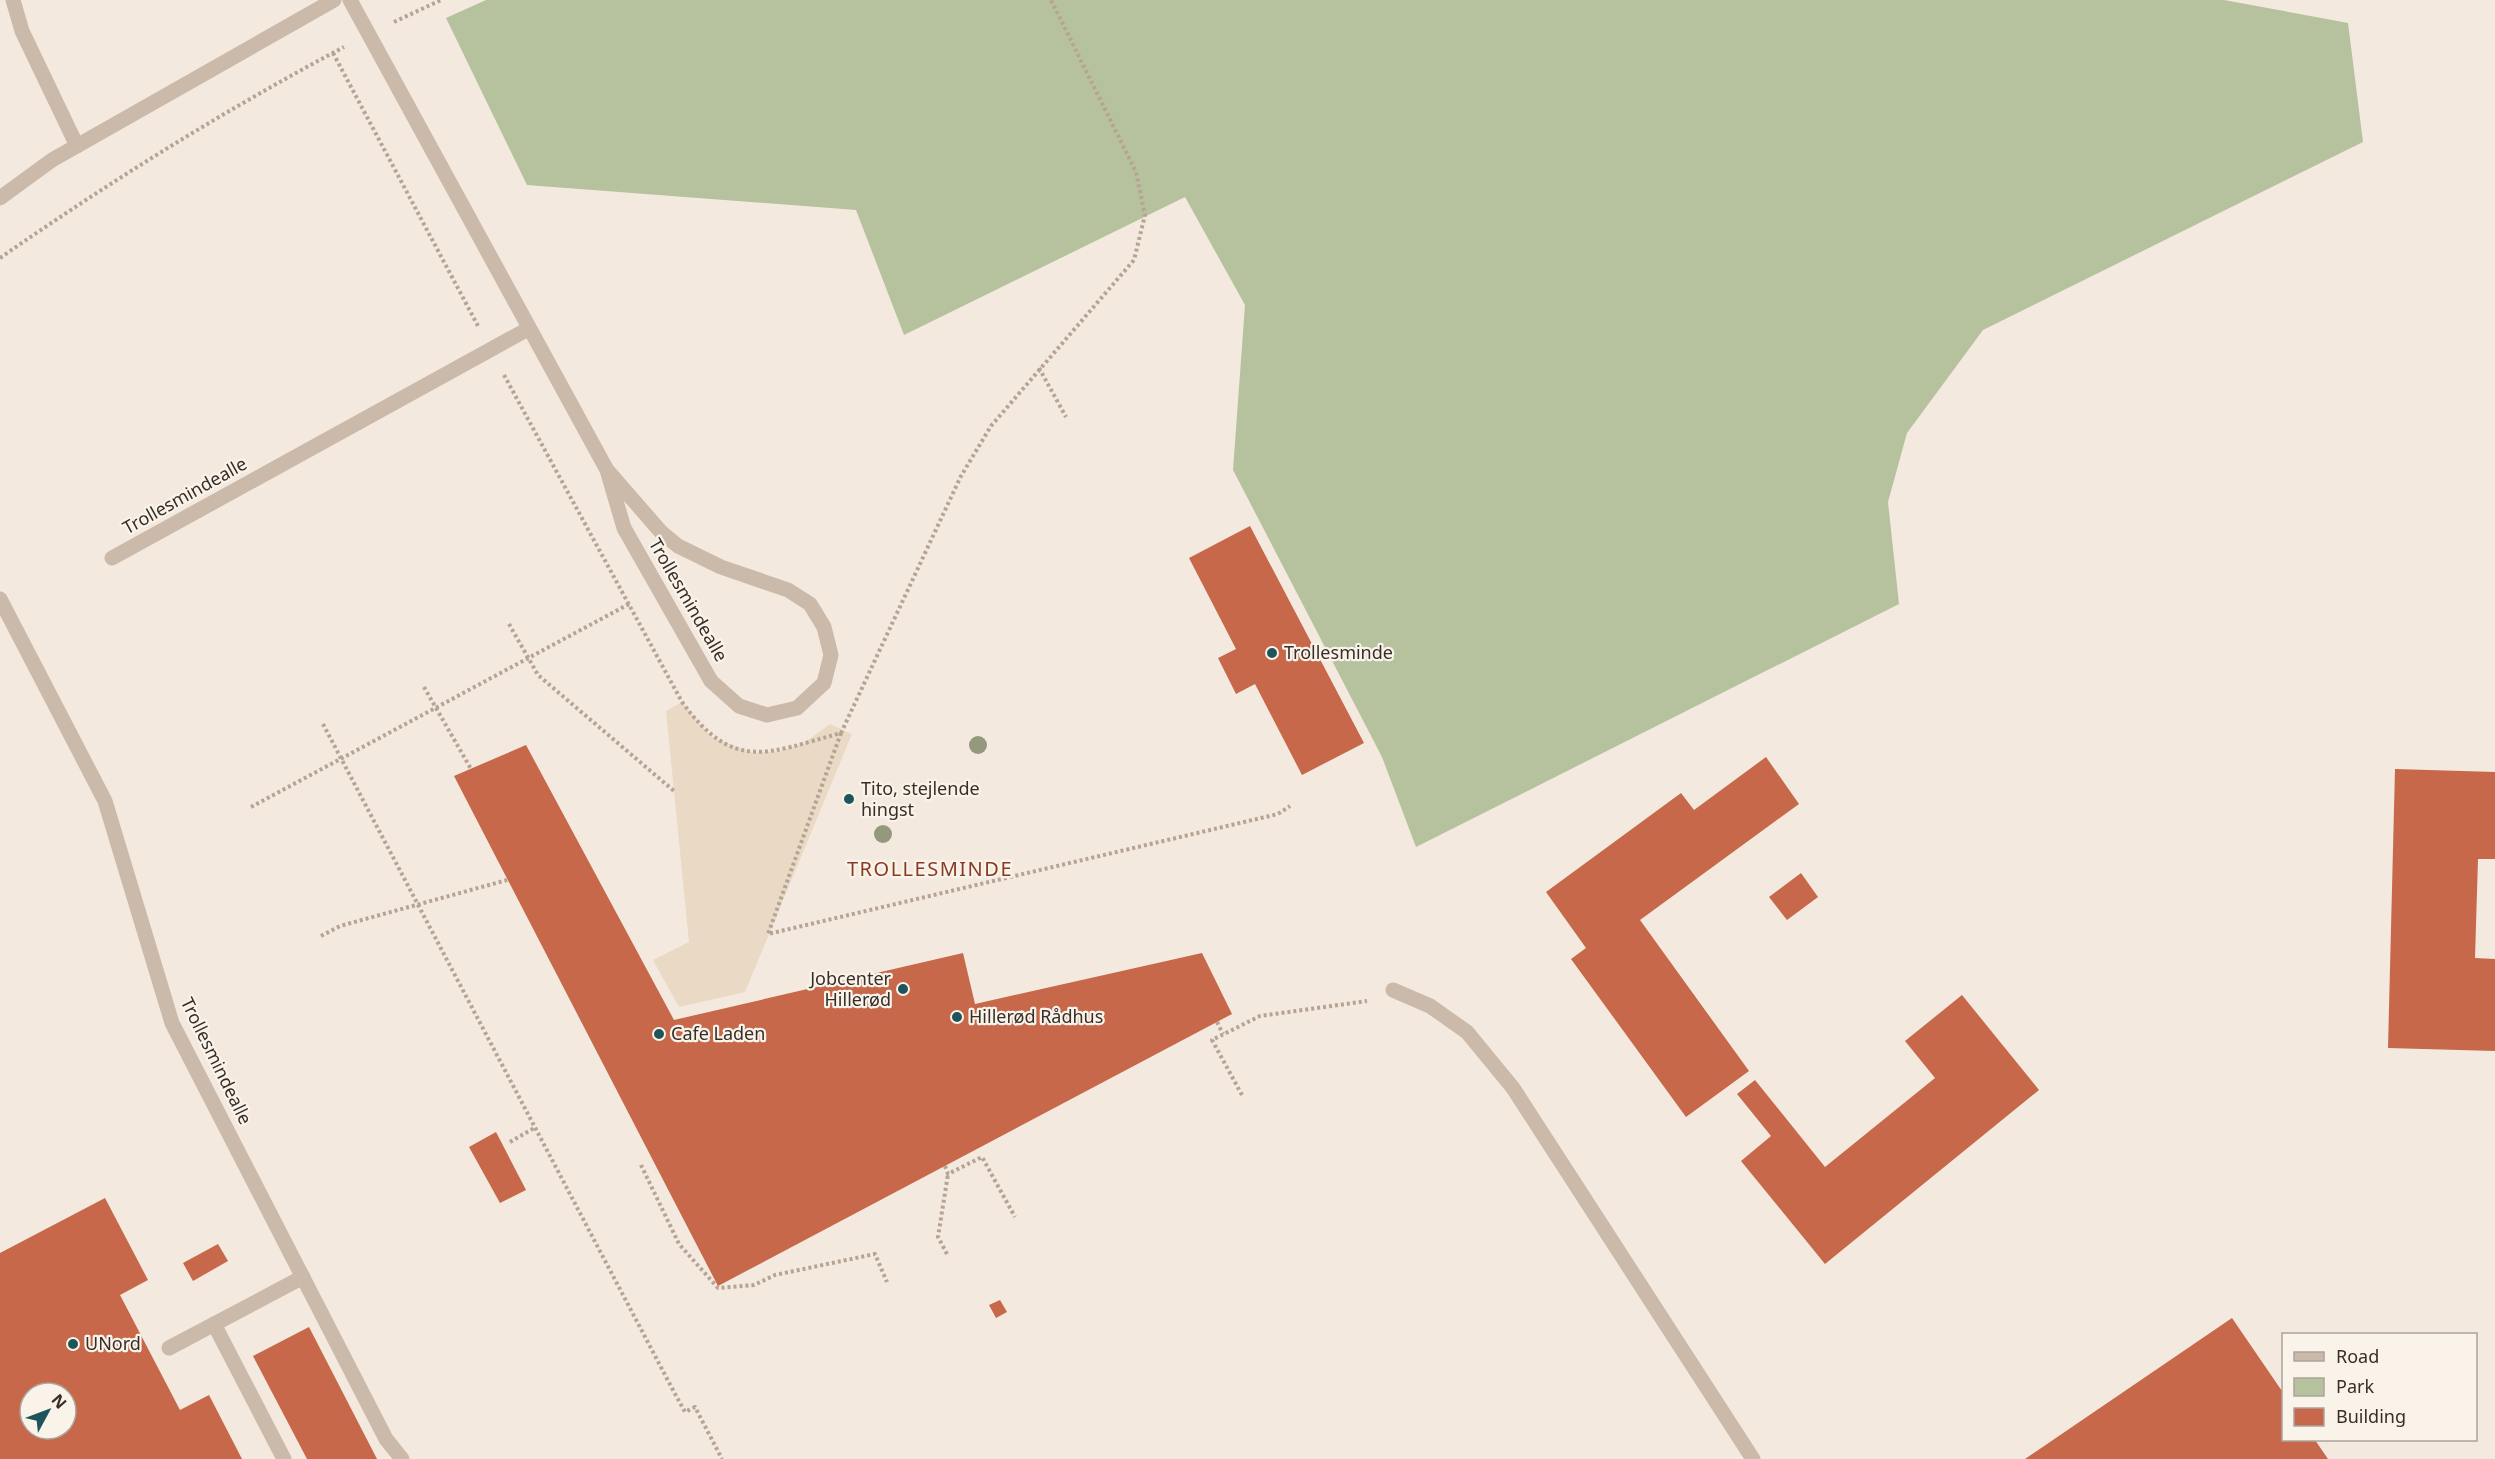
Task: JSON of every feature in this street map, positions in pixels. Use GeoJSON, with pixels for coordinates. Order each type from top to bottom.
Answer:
{"type":"FeatureCollection","features":[{"type":"Feature","properties":{"kind":"street"},"geometry":{"type":"LineString","coordinates":[[13,0],[22,31],[77,146]]}},
{"type":"Feature","properties":{"kind":"street"},"geometry":{"type":"LineString","coordinates":[[0,198],[52,160],[334,0]]}},
{"type":"Feature","properties":{"kind":"street","name":"Trollesmindealle"},"geometry":{"type":"LineString","coordinates":[[351,0],[528,329],[607,470],[661,532],[678,546],[721,567],[788,590],[810,604],[824,627],[831,655],[824,683],[797,708],[767,715],[739,706],[711,681],[624,528],[607,470]]}},
{"type":"Feature","properties":{"kind":"street","name":"Trollesmindealle"},"geometry":{"type":"LineString","coordinates":[[112,558],[528,329]]}},
{"type":"Feature","properties":{"kind":"street","name":"Trollesmindealle"},"geometry":{"type":"LineString","coordinates":[[0,599],[105,801],[172,1023],[386,1438],[402,1459]]}},
{"type":"Feature","properties":{"kind":"street"},"geometry":{"type":"LineString","coordinates":[[1393,990],[1430,1006],[1467,1032],[1513,1088],[1753,1459]]}},
{"type":"Feature","properties":{"kind":"street"},"geometry":{"type":"LineString","coordinates":[[169,1348],[303,1277]]}},
{"type":"Feature","properties":{"kind":"street"},"geometry":{"type":"LineString","coordinates":[[213,1324],[284,1459]]}},
{"type":"Feature","properties":{"kind":"path"},"geometry":{"type":"LineString","coordinates":[[0,258],[106,185],[288,76],[441,0]]}},
{"type":"Feature","properties":{"kind":"path"},"geometry":{"type":"LineString","coordinates":[[1051,0],[1136,172],[1145,214],[1134,260],[991,426],[961,476],[841,733],[768,934],[1267,816],[1290,806]]}},
{"type":"Feature","properties":{"kind":"path"},"geometry":{"type":"LineString","coordinates":[[333,53],[682,702],[711,737],[753,753],[780,752],[841,733]]}},
{"type":"Feature","properties":{"kind":"path"},"geometry":{"type":"LineString","coordinates":[[1039,368],[1066,417]]}},
{"type":"Feature","properties":{"kind":"path"},"geometry":{"type":"LineString","coordinates":[[251,807],[629,604]]}},
{"type":"Feature","properties":{"kind":"path"},"geometry":{"type":"LineString","coordinates":[[509,624],[538,675],[674,791]]}},
{"type":"Feature","properties":{"kind":"path"},"geometry":{"type":"LineString","coordinates":[[424,687],[471,769]]}},
{"type":"Feature","properties":{"kind":"path"},"geometry":{"type":"LineString","coordinates":[[323,724],[416,905],[674,1392],[685,1412],[695,1407],[722,1459]]}},
{"type":"Feature","properties":{"kind":"path"},"geometry":{"type":"LineString","coordinates":[[321,936],[340,926],[507,880]]}},
{"type":"Feature","properties":{"kind":"path"},"geometry":{"type":"LineString","coordinates":[[1242,1095],[1212,1040],[1260,1016],[1376,999]]}},
{"type":"Feature","properties":{"kind":"path"},"geometry":{"type":"LineString","coordinates":[[1217,1022],[1223,1034]]}},
{"type":"Feature","properties":{"kind":"path"},"geometry":{"type":"LineString","coordinates":[[510,1142],[534,1128]]}},
{"type":"Feature","properties":{"kind":"path"},"geometry":{"type":"LineString","coordinates":[[948,1174],[982,1157],[1015,1217]]}},
{"type":"Feature","properties":{"kind":"path"},"geometry":{"type":"LineString","coordinates":[[641,1165],[680,1244],[718,1288],[754,1285],[775,1275],[875,1254],[887,1282]]}},
{"type":"Feature","properties":{"kind":"path"},"geometry":{"type":"LineString","coordinates":[[945,1166],[948,1174],[938,1238],[947,1254]]}},
{"type":"Feature","properties":{"kind":"green space"},"geometry":{"type":"Polygon","coordinates":[[[486,0],[2224,0],[2348,23],[2363,142],[1983,330],[1907,433],[1888,502],[1899,604],[1416,847],[1382,757],[1233,470],[1245,305],[1185,197],[904,335],[856,210],[527,185],[446,18],[486,0]]]}},
{"type":"Feature","properties":{"kind":"shaded area"},"geometry":{"type":"Polygon","coordinates":[[[682,702],[711,737],[753,753],[780,751],[804,743],[830,724],[852,734],[745,992],[679,1007],[653,960],[689,942],[666,711],[682,702]]]}},
{"type":"Feature","properties":{"kind":"building","name":"Trollesminde"},"geometry":{"type":"Polygon","coordinates":[[[1250,526],[1364,743],[1302,775],[1255,684],[1236,694],[1218,658],[1236,649],[1189,558],[1250,526]]]}},
{"type":"Feature","properties":{"kind":"building","name":"Hillerød Rådhus"},"geometry":{"type":"Polygon","coordinates":[[[526,745],[674,1020],[963,953],[975,1004],[1202,953],[1232,1014],[718,1286],[454,776],[526,745]]]}},
{"type":"Feature","properties":{"kind":"building"},"geometry":{"type":"Polygon","coordinates":[[[1766,757],[1799,804],[1640,920],[1749,1071],[1686,1117],[1571,959],[1586,948],[1546,892],[1681,793],[1694,810],[1766,757]]]}},
{"type":"Feature","properties":{"kind":"building"},"geometry":{"type":"Polygon","coordinates":[[[2395,769],[2495,772],[2495,859],[2478,859],[2475,958],[2495,959],[2495,1051],[2388,1048],[2395,769]]]}},
{"type":"Feature","properties":{"kind":"building"},"geometry":{"type":"Polygon","coordinates":[[[1801,873],[1818,897],[1787,920],[1769,897],[1801,873]]]}},
{"type":"Feature","properties":{"kind":"building"},"geometry":{"type":"Polygon","coordinates":[[[1962,995],[2039,1090],[1825,1264],[1741,1161],[1771,1136],[1737,1094],[1755,1080],[1825,1167],[1935,1078],[1905,1041],[1962,995]]]}},
{"type":"Feature","properties":{"kind":"building"},"geometry":{"type":"Polygon","coordinates":[[[496,1132],[526,1190],[500,1203],[469,1147],[496,1132]]]}},
{"type":"Feature","properties":{"kind":"building","name":"UNord"},"geometry":{"type":"Polygon","coordinates":[[[105,1198],[148,1280],[120,1295],[180,1410],[209,1395],[242,1459],[0,1459],[0,1253],[105,1198]]]}},
{"type":"Feature","properties":{"kind":"building"},"geometry":{"type":"Polygon","coordinates":[[[218,1244],[228,1261],[193,1281],[183,1263],[218,1244]]]}},
{"type":"Feature","properties":{"kind":"building"},"geometry":{"type":"Polygon","coordinates":[[[1000,1300],[1007,1312],[996,1318],[989,1305],[1000,1300]]]}},
{"type":"Feature","properties":{"kind":"building"},"geometry":{"type":"Polygon","coordinates":[[[2232,1318],[2282,1391],[2282,1441],[2316,1441],[2328,1459],[2025,1459],[2232,1318]]]}},
{"type":"Feature","properties":{"kind":"building"},"geometry":{"type":"Polygon","coordinates":[[[309,1327],[377,1459],[307,1459],[253,1356],[309,1327]]]}},
{"type":"Feature","properties":{"kind":"place","name":"Trollesminde"},"geometry":{"type":"Point","coordinates":[1272,653]}},
{"type":"Feature","properties":{"kind":"place","name":"Tito, stejlende hingst"},"geometry":{"type":"Point","coordinates":[849,799]}},
{"type":"Feature","properties":{"kind":"place","name":"Jobcenter Hillerød"},"geometry":{"type":"Point","coordinates":[903,989]}},
{"type":"Feature","properties":{"kind":"place","name":"Hillerød Rådhus"},"geometry":{"type":"Point","coordinates":[957,1017]}},
{"type":"Feature","properties":{"kind":"place","name":"Cafe Laden"},"geometry":{"type":"Point","coordinates":[659,1034]}},
{"type":"Feature","properties":{"kind":"place","name":"UNord"},"geometry":{"type":"Point","coordinates":[73,1344]}},
{"type":"Feature","properties":{"kind":"district","name":"TROLLESMINDE"},"geometry":{"type":"Point","coordinates":[930,869]}}]}
